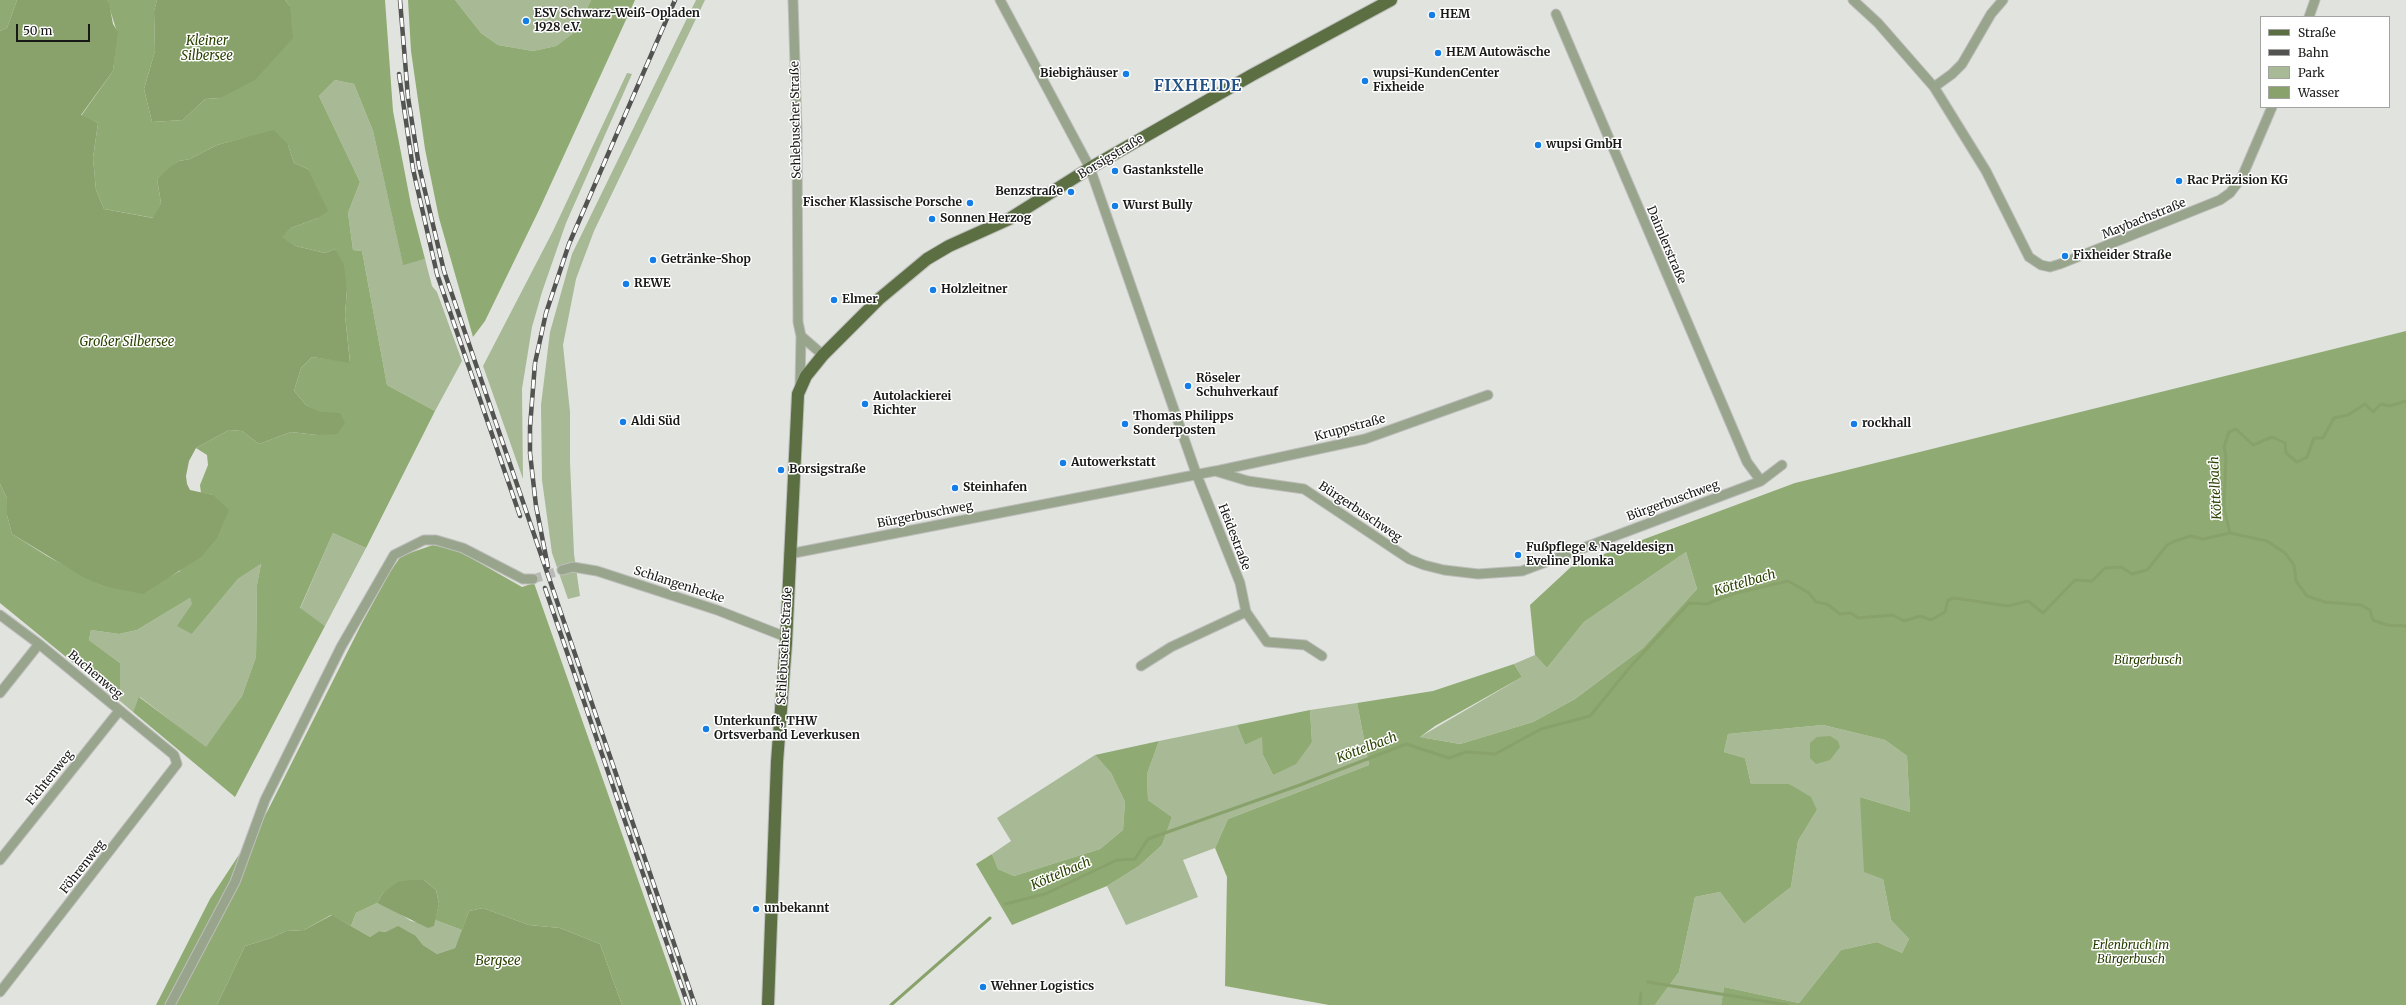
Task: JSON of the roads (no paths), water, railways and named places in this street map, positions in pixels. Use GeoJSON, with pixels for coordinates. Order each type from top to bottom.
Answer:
{"type":"FeatureCollection","features":[{"type":"Feature","properties":{"kind":"main road","name":"Borsigstraße"},"geometry":{"type":"LineString","coordinates":[[800,387],[823,356],[879,299],[927,259],[950,246],[1009,219],[1090,168],[1252,75],[1391,0]]}},
{"type":"Feature","properties":{"kind":"main road","name":"Schlebuscher Straße"},"geometry":{"type":"LineString","coordinates":[[768,1005],[777,762],[786,638],[798,394],[800,387]]}},
{"type":"Feature","properties":{"kind":"street","name":"Schlebuscher Straße"},"geometry":{"type":"LineString","coordinates":[[793,0],[797,129],[798,322],[801,336],[800,387]]}},
{"type":"Feature","properties":{"kind":"street"},"geometry":{"type":"LineString","coordinates":[[1000,0],[1090,168],[1196,474]]}},
{"type":"Feature","properties":{"kind":"street"},"geometry":{"type":"LineString","coordinates":[[1853,0],[1878,23],[1934,87],[1952,74],[1962,64],[1991,14],[2003,0]]}},
{"type":"Feature","properties":{"kind":"street"},"geometry":{"type":"LineString","coordinates":[[2308,16],[2315,0]]}},
{"type":"Feature","properties":{"kind":"street","name":"Daimlerstraße"},"geometry":{"type":"LineString","coordinates":[[1556,14],[1747,462],[1761,481]]}},
{"type":"Feature","properties":{"kind":"street","name":"Maybachstraße"},"geometry":{"type":"LineString","coordinates":[[1934,87],[1986,170],[2029,258],[2041,266],[2050,267],[2220,200],[2230,193],[2242,177],[2272,108]]}},
{"type":"Feature","properties":{"kind":"street"},"geometry":{"type":"LineString","coordinates":[[801,336],[823,356]]}},
{"type":"Feature","properties":{"kind":"street","name":"Kruppstraße"},"geometry":{"type":"LineString","coordinates":[[1215,471],[1365,439],[1488,395]]}},
{"type":"Feature","properties":{"kind":"street","name":"Bürgerbuschweg"},"geometry":{"type":"LineString","coordinates":[[789,554],[1215,471],[1248,481],[1304,489],[1409,559],[1444,570],[1478,574],[1522,571],[1761,481],[1782,465]]}},
{"type":"Feature","properties":{"kind":"street","name":"Heidestraße"},"geometry":{"type":"LineString","coordinates":[[1196,474],[1240,583],[1246,612],[1267,642],[1305,645],[1322,656]]}},
{"type":"Feature","properties":{"kind":"street"},"geometry":{"type":"LineString","coordinates":[[170,1005],[235,882],[265,800],[341,647],[394,555],[424,540],[436,540],[463,548],[523,580],[533,580]]}},
{"type":"Feature","properties":{"kind":"street","name":"Schlangenhecke"},"geometry":{"type":"LineString","coordinates":[[562,570],[573,567],[597,571],[722,612],[786,638]]}},
{"type":"Feature","properties":{"kind":"street"},"geometry":{"type":"LineString","coordinates":[[1141,666],[1171,647],[1246,612]]}},
{"type":"Feature","properties":{"kind":"street","name":"Buchenweg"},"geometry":{"type":"LineString","coordinates":[[0,616],[39,644],[174,755]]}},
{"type":"Feature","properties":{"kind":"street"},"geometry":{"type":"LineString","coordinates":[[0,693],[39,644]]}},
{"type":"Feature","properties":{"kind":"street","name":"Fichtenweg"},"geometry":{"type":"LineString","coordinates":[[0,860],[119,711]]}},
{"type":"Feature","properties":{"kind":"street","name":"Föhrenweg"},"geometry":{"type":"LineString","coordinates":[[0,992],[177,764],[174,755]]}},
{"type":"Feature","properties":{"kind":"water","name":"Großer Silbersee"},"geometry":{"type":"Polygon","coordinates":[[[17,0],[107,0],[109,3],[113,24],[118,32],[113,71],[81,115],[98,123],[93,158],[96,190],[104,209],[153,218],[161,203],[157,179],[170,167],[179,161],[190,159],[217,145],[274,130],[288,145],[294,163],[308,169],[328,211],[318,218],[291,228],[282,237],[296,246],[325,253],[335,249],[344,265],[347,289],[345,315],[350,363],[312,357],[301,368],[294,391],[306,405],[320,412],[340,413],[345,423],[337,434],[317,435],[291,432],[259,444],[242,431],[229,430],[196,448],[189,461],[186,476],[187,484],[190,490],[213,495],[229,510],[217,538],[201,557],[143,594],[103,586],[83,577],[12,534],[7,515],[7,498],[0,484],[0,31],[7,28],[17,0]]]}},
{"type":"Feature","properties":{"kind":"water","name":"Kleiner Silbersee"},"geometry":{"type":"Polygon","coordinates":[[[157,0],[285,0],[290,6],[293,38],[255,80],[220,98],[205,99],[183,120],[152,122],[144,89],[155,51],[154,11],[157,0]]]}},
{"type":"Feature","properties":{"kind":"water"},"geometry":{"type":"Polygon","coordinates":[[[424,880],[436,890],[439,904],[434,926],[428,928],[377,903],[383,893],[398,882],[424,880]]]}},
{"type":"Feature","properties":{"kind":"water","name":"Bergsee"},"geometry":{"type":"Polygon","coordinates":[[[483,908],[529,925],[560,928],[600,944],[622,1005],[217,1005],[245,946],[271,938],[286,931],[304,930],[332,915],[370,937],[379,931],[386,932],[398,926],[416,936],[423,945],[437,954],[455,948],[469,911],[483,908]]]}},
{"type":"Feature","properties":{"kind":"waterway","name":"Köttelbach"},"geometry":{"type":"LineString","coordinates":[[1005,904],[1045,894],[1117,860],[1135,859],[1148,839],[1300,785],[1406,744],[1449,758],[1466,752],[1495,754],[1541,729],[1590,716],[1631,666],[1689,603],[1707,604],[1732,594],[1788,581],[1809,593],[1816,602],[1827,604],[1840,614],[1851,613],[1858,618],[1893,615],[1904,621],[1920,616],[1931,620],[1945,612],[1948,600],[1954,598],[2008,606],[2028,601],[2043,613],[2075,580],[2092,581],[2105,568],[2121,567],[2132,574],[2147,570],[2167,545],[2175,541],[2191,536],[2203,539],[2230,533],[2224,508],[2226,457],[2224,447],[2229,432],[2236,429],[2253,445],[2272,437],[2285,443],[2286,453],[2297,462],[2307,457],[2314,438],[2323,438],[2334,418],[2348,415],[2365,404],[2373,412],[2381,404],[2390,406],[2406,401]]}},
{"type":"Feature","properties":{"kind":"waterway"},"geometry":{"type":"LineString","coordinates":[[2230,533],[2267,541],[2285,553],[2294,565],[2296,581],[2307,596],[2325,602],[2361,605],[2370,610],[2373,620],[2387,625],[2406,626]]}},
{"type":"Feature","properties":{"kind":"waterway","name":"Köttelbach"},"geometry":{"type":"LineString","coordinates":[[891,1005],[990,918]]}},
{"type":"Feature","properties":{"kind":"waterway"},"geometry":{"type":"LineString","coordinates":[[1648,982],[1787,1005]]}},
{"type":"Feature","properties":{"kind":"waterway"},"geometry":{"type":"LineString","coordinates":[[1640,1005],[1641,993]]}},
{"type":"Feature","properties":{"kind":"tunnel"},"geometry":{"type":"LineString","coordinates":[[533,579],[562,570]]}},
{"type":"Feature","properties":{"kind":"railway"},"geometry":{"type":"LineString","coordinates":[[400,0],[408,97],[419,166],[444,271],[695,1005]]}},
{"type":"Feature","properties":{"kind":"railway"},"geometry":{"type":"LineString","coordinates":[[548,567],[536,506],[530,453],[530,427],[535,363],[546,313],[569,244],[675,0]]}},
{"type":"Feature","properties":{"kind":"railway"},"geometry":{"type":"LineString","coordinates":[[399,74],[413,169],[437,274],[520,516]]}},
{"type":"Feature","properties":{"kind":"railway"},"geometry":{"type":"LineString","coordinates":[[545,588],[688,1005]]}},
{"type":"Feature","properties":{"kind":"place","name":"HEM"},"geometry":{"type":"Point","coordinates":[1432,15]}},
{"type":"Feature","properties":{"kind":"place","name":"ESV Schwarz-Weiß-Opladen 1928 e.V."},"geometry":{"type":"Point","coordinates":[526,21]}},
{"type":"Feature","properties":{"kind":"place","name":"HEM Autowäsche"},"geometry":{"type":"Point","coordinates":[1438,53]}},
{"type":"Feature","properties":{"kind":"place","name":"Biebighäuser"},"geometry":{"type":"Point","coordinates":[1126,74]}},
{"type":"Feature","properties":{"kind":"place","name":"wupsi-KundenCenter Fixheide"},"geometry":{"type":"Point","coordinates":[1365,81]}},
{"type":"Feature","properties":{"kind":"place","name":"wupsi GmbH"},"geometry":{"type":"Point","coordinates":[1538,145]}},
{"type":"Feature","properties":{"kind":"place","name":"Gastankstelle"},"geometry":{"type":"Point","coordinates":[1115,171]}},
{"type":"Feature","properties":{"kind":"place","name":"Rac Präzision KG"},"geometry":{"type":"Point","coordinates":[2179,181]}},
{"type":"Feature","properties":{"kind":"place","name":"Benzstraße"},"geometry":{"type":"Point","coordinates":[1071,192]}},
{"type":"Feature","properties":{"kind":"place","name":"Fischer Klassische Porsche"},"geometry":{"type":"Point","coordinates":[970,203]}},
{"type":"Feature","properties":{"kind":"place","name":"Wurst Bully"},"geometry":{"type":"Point","coordinates":[1115,206]}},
{"type":"Feature","properties":{"kind":"place","name":"Sonnen Herzog"},"geometry":{"type":"Point","coordinates":[932,219]}},
{"type":"Feature","properties":{"kind":"place","name":"Fixheider Straße"},"geometry":{"type":"Point","coordinates":[2065,256]}},
{"type":"Feature","properties":{"kind":"place","name":"Getränke-Shop"},"geometry":{"type":"Point","coordinates":[653,260]}},
{"type":"Feature","properties":{"kind":"place","name":"REWE"},"geometry":{"type":"Point","coordinates":[626,284]}},
{"type":"Feature","properties":{"kind":"place","name":"Holzleitner"},"geometry":{"type":"Point","coordinates":[933,290]}},
{"type":"Feature","properties":{"kind":"place","name":"Elmer"},"geometry":{"type":"Point","coordinates":[834,300]}},
{"type":"Feature","properties":{"kind":"place","name":"Röseler Schuhverkauf"},"geometry":{"type":"Point","coordinates":[1188,386]}},
{"type":"Feature","properties":{"kind":"place","name":"Autolackierei Richter"},"geometry":{"type":"Point","coordinates":[865,404]}},
{"type":"Feature","properties":{"kind":"place","name":"Aldi Süd"},"geometry":{"type":"Point","coordinates":[623,422]}},
{"type":"Feature","properties":{"kind":"place","name":"Thomas Philipps Sonderposten"},"geometry":{"type":"Point","coordinates":[1125,424]}},
{"type":"Feature","properties":{"kind":"place","name":"rockhall"},"geometry":{"type":"Point","coordinates":[1854,424]}},
{"type":"Feature","properties":{"kind":"place","name":"Autowerkstatt"},"geometry":{"type":"Point","coordinates":[1063,463]}},
{"type":"Feature","properties":{"kind":"place","name":"Borsigstraße"},"geometry":{"type":"Point","coordinates":[781,470]}},
{"type":"Feature","properties":{"kind":"place","name":"Steinhafen"},"geometry":{"type":"Point","coordinates":[955,488]}},
{"type":"Feature","properties":{"kind":"place","name":"Fußpflege & Nageldesign Eveline Plonka"},"geometry":{"type":"Point","coordinates":[1518,555]}},
{"type":"Feature","properties":{"kind":"place","name":"Unterkunft, THW Ortsverband Leverkusen"},"geometry":{"type":"Point","coordinates":[706,729]}},
{"type":"Feature","properties":{"kind":"place","name":"unbekannt"},"geometry":{"type":"Point","coordinates":[756,909]}},
{"type":"Feature","properties":{"kind":"place","name":"Wehner Logistics"},"geometry":{"type":"Point","coordinates":[983,987]}},
{"type":"Feature","properties":{"kind":"district","name":"FIXHEIDE"},"geometry":{"type":"Point","coordinates":[1198,86]}},
{"type":"Feature","properties":{"kind":"park label","name":"Bürgerbusch"},"geometry":{"type":"Point","coordinates":[2148,661]}},
{"type":"Feature","properties":{"kind":"park label","name":"Erlenbruch im Bürgerbusch"},"geometry":{"type":"Point","coordinates":[2131,953]}}]}
